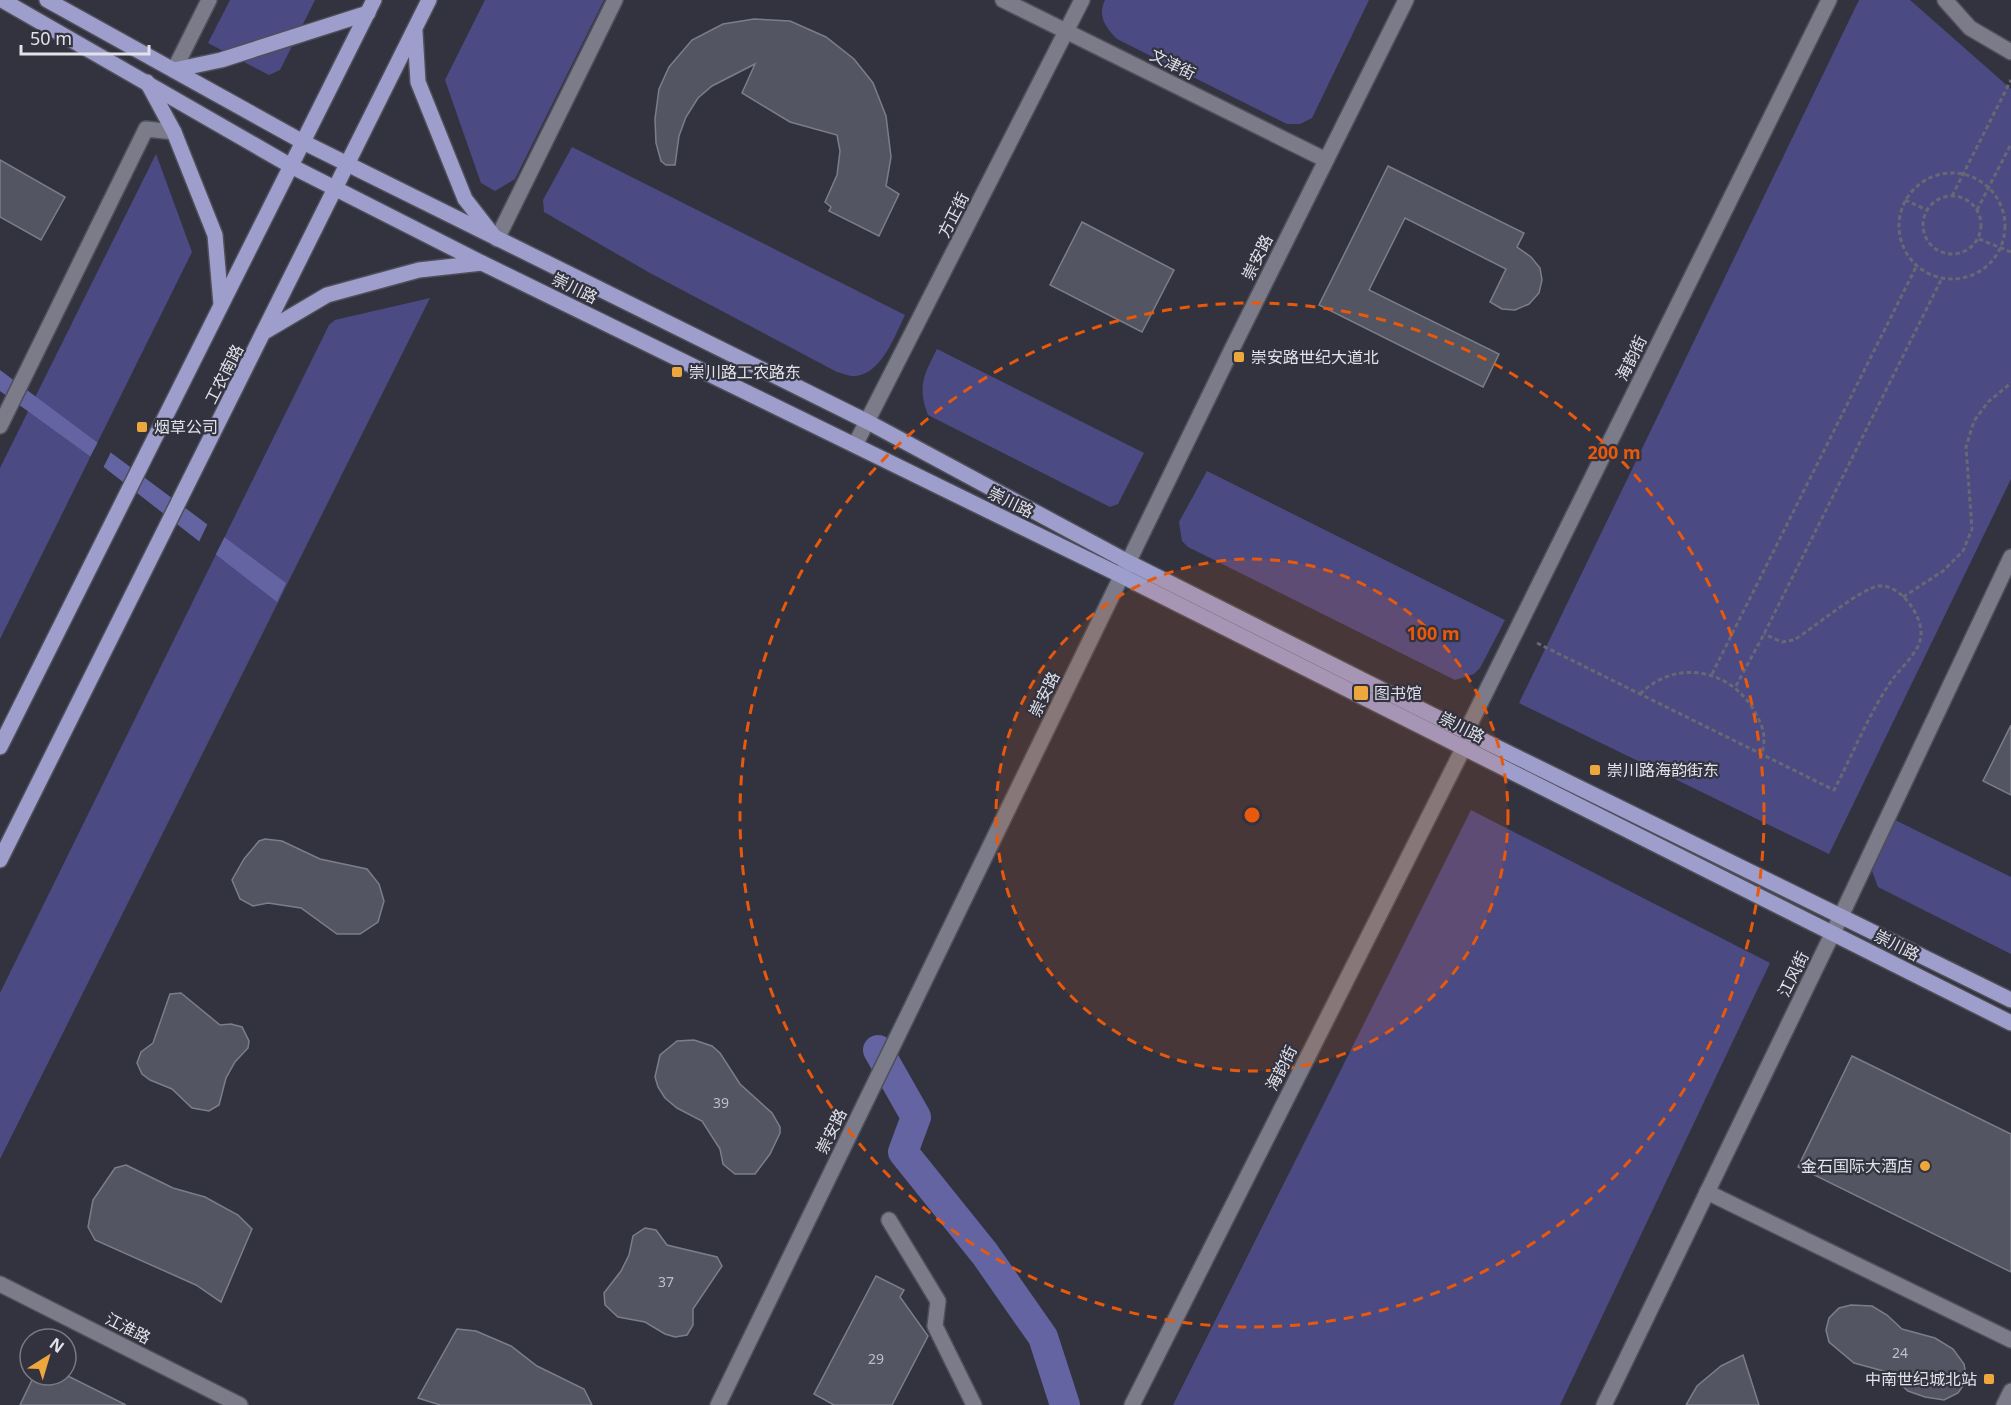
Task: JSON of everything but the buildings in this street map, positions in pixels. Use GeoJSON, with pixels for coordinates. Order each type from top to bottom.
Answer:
{"type":"FeatureCollection","features":[{"type":"Feature","properties":{"kind":"main road","name":"崇川路"},"geometry":{"type":"LineString","coordinates":[[2,0],[291,166],[482,263],[1122,576],[1841,916],[2011,1000]]}},
{"type":"Feature","properties":{"kind":"main road","name":"崇川路"},"geometry":{"type":"LineString","coordinates":[[47,0],[347,165],[868,423],[1465,740],[2011,1023]]}},
{"type":"Feature","properties":{"kind":"main road","name":"工农南路"},"geometry":{"type":"LineString","coordinates":[[0,860],[266,331],[334,188],[429,0]]}},
{"type":"Feature","properties":{"kind":"main road"},"geometry":{"type":"LineString","coordinates":[[174,70],[221,60],[371,6]]}},
{"type":"Feature","properties":{"kind":"main road","name":"工农南路"},"geometry":{"type":"LineString","coordinates":[[0,747],[371,6]]}},
{"type":"Feature","properties":{"kind":"main road"},"geometry":{"type":"LineString","coordinates":[[415,29],[418,82],[465,199],[496,239]]}},
{"type":"Feature","properties":{"kind":"main road"},"geometry":{"type":"LineString","coordinates":[[147,82],[174,132],[215,235],[221,304]]}},
{"type":"Feature","properties":{"kind":"main road"},"geometry":{"type":"LineString","coordinates":[[266,331],[327,295],[418,270],[482,263]]}},
{"type":"Feature","properties":{"kind":"street"},"geometry":{"type":"LineString","coordinates":[[174,70],[209,0]]}},
{"type":"Feature","properties":{"kind":"street"},"geometry":{"type":"LineString","coordinates":[[496,239],[615,0]]}},
{"type":"Feature","properties":{"kind":"street","name":"文津街"},"geometry":{"type":"LineString","coordinates":[[1003,0],[1326,160]]}},
{"type":"Feature","properties":{"kind":"street","name":"方正街"},"geometry":{"type":"LineString","coordinates":[[855,446],[1082,0]]}},
{"type":"Feature","properties":{"kind":"street","name":"崇安路"},"geometry":{"type":"LineString","coordinates":[[718,1405],[1406,0]]}},
{"type":"Feature","properties":{"kind":"street","name":"海韵街"},"geometry":{"type":"LineString","coordinates":[[1131,1405],[1465,740],[1829,0]]}},
{"type":"Feature","properties":{"kind":"street"},"geometry":{"type":"LineString","coordinates":[[1945,0],[1970,28],[2011,52]]}},
{"type":"Feature","properties":{"kind":"street"},"geometry":{"type":"LineString","coordinates":[[0,426],[146,129],[174,132]]}},
{"type":"Feature","properties":{"kind":"street","name":"江风街"},"geometry":{"type":"LineString","coordinates":[[1604,1405],[1841,916],[2011,557]]}},
{"type":"Feature","properties":{"kind":"street"},"geometry":{"type":"LineString","coordinates":[[1707,1192],[2011,1340]]}},
{"type":"Feature","properties":{"kind":"street"},"geometry":{"type":"LineString","coordinates":[[889,1220],[938,1301],[935,1326],[974,1405]]}},
{"type":"Feature","properties":{"kind":"street","name":"江淮路"},"geometry":{"type":"LineString","coordinates":[[0,1284],[240,1405]]}},
{"type":"Feature","properties":{"kind":"street"},"geometry":{"type":"LineString","coordinates":[[2004,1405],[2011,1391]]}},
{"type":"Feature","properties":{"kind":"path"},"geometry":{"type":"LineString","coordinates":[[1952,196],[2011,80]]}},
{"type":"Feature","properties":{"kind":"path"},"geometry":{"type":"LineString","coordinates":[[1977,210],[2011,144]]}},
{"type":"Feature","properties":{"kind":"path"},"geometry":{"type":"LineString","coordinates":[[1940,173],[1964,174],[1976,177],[1990,187],[2000,201],[2005,217],[2005,234],[2001,248],[1990,264],[1976,274],[1959,279],[1942,278],[1926,273],[1917,266],[1902,245],[1898,227],[1905,200],[1923,180],[1940,173]]}},
{"type":"Feature","properties":{"kind":"path"},"geometry":{"type":"LineString","coordinates":[[1952,196],[1962,197],[1977,210],[1981,219],[1978,238],[1973,246],[1956,254],[1938,251],[1926,237],[1923,228],[1927,210],[1942,198],[1952,196]]}},
{"type":"Feature","properties":{"kind":"path"},"geometry":{"type":"LineString","coordinates":[[1905,200],[1927,210]]}},
{"type":"Feature","properties":{"kind":"path"},"geometry":{"type":"LineString","coordinates":[[1978,238],[2011,252]]}},
{"type":"Feature","properties":{"kind":"path"},"geometry":{"type":"LineString","coordinates":[[1712,674],[1917,266]]}},
{"type":"Feature","properties":{"kind":"path"},"geometry":{"type":"LineString","coordinates":[[1736,686],[1942,278]]}},
{"type":"Feature","properties":{"kind":"path"},"geometry":{"type":"LineString","coordinates":[[1903,597],[1943,571],[1963,551],[1972,529],[1966,447],[1974,422],[1988,402],[2011,383]]}},
{"type":"Feature","properties":{"kind":"path"},"geometry":{"type":"LineString","coordinates":[[1537,643],[1834,790],[1891,681],[1917,647],[1921,635],[1918,618],[1903,597],[1895,591],[1879,586],[1862,593],[1794,640],[1782,642],[1764,634]]}},
{"type":"Feature","properties":{"kind":"path"},"geometry":{"type":"LineString","coordinates":[[1640,694],[1650,684],[1662,679],[1692,673],[1712,674],[1736,686],[1748,698],[1766,739],[1762,754]]}},
{"type":"Feature","properties":{"kind":"shaded area"},"geometry":{"type":"Polygon","coordinates":[[[230,0],[315,0],[280,70],[269,75],[208,43],[230,0]]]}},
{"type":"Feature","properties":{"kind":"shaded area"},"geometry":{"type":"Polygon","coordinates":[[[485,0],[604,0],[515,179],[495,191],[481,183],[445,80],[485,0]]]}},
{"type":"Feature","properties":{"kind":"shaded area"},"geometry":{"type":"Polygon","coordinates":[[[1105,0],[1369,0],[1312,118],[1300,124],[1287,124],[1117,39],[1109,31],[1102,16],[1105,0]]]}},
{"type":"Feature","properties":{"kind":"shaded area"},"geometry":{"type":"Polygon","coordinates":[[[1859,0],[1910,0],[2011,89],[2011,479],[1829,854],[1519,703],[1859,0]]]}},
{"type":"Feature","properties":{"kind":"shaded area"},"geometry":{"type":"Polygon","coordinates":[[[572,147],[905,315],[887,352],[873,368],[865,373],[854,376],[837,372],[650,273],[544,212],[543,200],[572,147]]]}},
{"type":"Feature","properties":{"kind":"shaded area"},"geometry":{"type":"Polygon","coordinates":[[[156,154],[192,252],[0,639],[0,468],[156,154]]]}},
{"type":"Feature","properties":{"kind":"shaded area"},"geometry":{"type":"Polygon","coordinates":[[[430,298],[0,1159],[0,993],[329,325],[335,320],[430,298]]]}},
{"type":"Feature","properties":{"kind":"shaded area"},"geometry":{"type":"Polygon","coordinates":[[[937,349],[1144,453],[1118,504],[1110,507],[928,415],[923,388],[937,349]]]}},
{"type":"Feature","properties":{"kind":"shaded area"},"geometry":{"type":"Polygon","coordinates":[[[0,370],[286,583],[277,602],[87,454],[0,391],[0,370]]]}},
{"type":"Feature","properties":{"kind":"shaded area"},"geometry":{"type":"Polygon","coordinates":[[[1207,471],[1505,620],[1480,668],[1474,674],[1455,680],[1188,547],[1182,541],[1179,522],[1207,471]]]}},
{"type":"Feature","properties":{"kind":"shaded area"},"geometry":{"type":"Polygon","coordinates":[[[1471,810],[1770,963],[1560,1405],[1173,1405],[1471,810]]]}},
{"type":"Feature","properties":{"kind":"shaded area"},"geometry":{"type":"Polygon","coordinates":[[[1895,820],[2011,877],[2011,954],[1878,887],[1872,871],[1895,820]]]}},
{"type":"Feature","properties":{"kind":"pier"},"geometry":{"type":"Polygon","coordinates":[[[100,438],[113,448],[103,468],[89,459],[100,438]]]}},
{"type":"Feature","properties":{"kind":"pier"},"geometry":{"type":"Polygon","coordinates":[[[209,521],[226,534],[215,556],[198,544],[209,521]]]}},
{"type":"Feature","properties":{"kind":"waterway"},"geometry":{"type":"LineString","coordinates":[[878,1050],[916,1117],[903,1152],[985,1254],[1043,1337],[1065,1405]]}},
{"type":"Feature","properties":{"kind":"place","name":"崇安路世纪大道北"},"geometry":{"type":"Point","coordinates":[1239,357]}},
{"type":"Feature","properties":{"kind":"place","name":"崇川路工农路东"},"geometry":{"type":"Point","coordinates":[677,372]}},
{"type":"Feature","properties":{"kind":"place","name":"烟草公司"},"geometry":{"type":"Point","coordinates":[142,427]}},
{"type":"Feature","properties":{"kind":"place","name":"图书馆"},"geometry":{"type":"Point","coordinates":[1361,693]}},
{"type":"Feature","properties":{"kind":"place","name":"崇川路海韵街东"},"geometry":{"type":"Point","coordinates":[1595,770]}},
{"type":"Feature","properties":{"kind":"place","name":"金石国际大酒店"},"geometry":{"type":"Point","coordinates":[1925,1166]}},
{"type":"Feature","properties":{"kind":"place","name":"中南世纪城北站"},"geometry":{"type":"Point","coordinates":[1989,1379]}}]}
